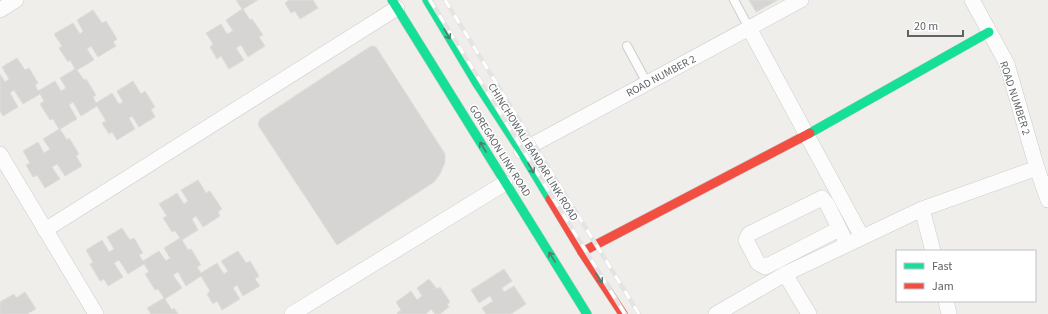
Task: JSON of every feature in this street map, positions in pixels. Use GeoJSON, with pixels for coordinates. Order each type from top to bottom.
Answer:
{"type":"FeatureCollection","features":[{"type":"Feature","properties":{"kind":"main road","name":"CHINCHOWALI BANDAR LINK ROAD"},"geometry":{"type":"LineString","coordinates":[[427,0],[476,82],[582,252],[623,314]]}},
{"type":"Feature","properties":{"kind":"main road","name":"GOREGAON LINK ROAD"},"geometry":{"type":"LineString","coordinates":[[395,4],[587,314]]}},
{"type":"Feature","properties":{"kind":"main road"},"geometry":{"type":"LineString","coordinates":[[582,252],[807,135],[989,32]]}},
{"type":"Feature","properties":{"kind":"street"},"geometry":{"type":"LineString","coordinates":[[0,10],[16,0]]}},
{"type":"Feature","properties":{"kind":"street","name":"ROAD NUMBER 2"},"geometry":{"type":"LineString","coordinates":[[520,151],[801,0]]}},
{"type":"Feature","properties":{"kind":"street","name":"ROAD NUMBER 2"},"geometry":{"type":"LineString","coordinates":[[972,0],[1007,64],[1037,168],[1048,200]]}},
{"type":"Feature","properties":{"kind":"street"},"geometry":{"type":"LineString","coordinates":[[45,230],[395,4]]}},
{"type":"Feature","properties":{"kind":"street"},"geometry":{"type":"LineString","coordinates":[[749,28],[862,238]]}},
{"type":"Feature","properties":{"kind":"street"},"geometry":{"type":"LineString","coordinates":[[0,154],[96,314]]}},
{"type":"Feature","properties":{"kind":"street"},"geometry":{"type":"LineString","coordinates":[[716,314],[785,274],[922,209],[1037,168]]}},
{"type":"Feature","properties":{"kind":"street"},"geometry":{"type":"LineString","coordinates":[[292,314],[505,182]]}},
{"type":"Feature","properties":{"kind":"street"},"geometry":{"type":"LineString","coordinates":[[839,229],[765,267],[758,263],[746,240],[749,234],[822,198],[827,204],[847,244]]}},
{"type":"Feature","properties":{"kind":"street"},"geometry":{"type":"LineString","coordinates":[[922,209],[933,250]]}},
{"type":"Feature","properties":{"kind":"street"},"geometry":{"type":"LineString","coordinates":[[785,274],[809,314]]}},
{"type":"Feature","properties":{"kind":"street"},"geometry":{"type":"LineString","coordinates":[[946,302],[950,314]]}},
{"type":"Feature","properties":{"kind":"lane"},"geometry":{"type":"LineString","coordinates":[[734,0],[749,28]]}},
{"type":"Feature","properties":{"kind":"lane"},"geometry":{"type":"LineString","coordinates":[[627,46],[647,83]]}},
{"type":"Feature","properties":{"kind":"building"},"geometry":{"type":"Polygon","coordinates":[[[236,0],[258,0],[243,9],[263,35],[259,37],[265,46],[248,57],[241,45],[236,48],[244,60],[229,69],[221,56],[217,59],[210,47],[213,44],[206,33],[221,24],[227,34],[233,31],[226,20],[242,9],[236,0]]]}},
{"type":"Feature","properties":{"kind":"building"},"geometry":{"type":"Polygon","coordinates":[[[288,0],[313,0],[318,8],[300,19],[295,11],[291,13],[285,3],[288,0]]]}},
{"type":"Feature","properties":{"kind":"building"},"geometry":{"type":"Polygon","coordinates":[[[749,0],[778,0],[756,12],[749,0]]]}},
{"type":"Feature","properties":{"kind":"building"},"geometry":{"type":"Polygon","coordinates":[[[93,10],[102,23],[106,21],[117,39],[113,42],[116,46],[98,57],[91,46],[87,49],[94,60],[77,70],[84,80],[86,79],[96,95],[93,97],[96,103],[112,93],[119,104],[123,102],[117,91],[133,81],[141,94],[145,91],[155,107],[151,109],[155,117],[139,127],[132,116],[129,118],[135,129],[117,140],[112,132],[109,134],[102,123],[106,121],[97,106],[81,116],[73,102],[69,105],[77,119],[60,129],[67,140],[69,138],[79,154],[76,156],[82,166],[65,176],[57,164],[52,167],[60,179],[45,188],[37,175],[33,177],[26,165],[30,163],[23,151],[38,142],[44,153],[50,149],[43,139],[59,129],[53,119],[50,120],[40,104],[44,101],[40,94],[23,104],[14,90],[10,93],[18,107],[3,116],[0,111],[0,74],[5,82],[9,79],[2,67],[17,58],[25,70],[29,68],[38,83],[35,85],[38,91],[55,81],[61,91],[66,88],[60,78],[75,69],[70,60],[68,62],[59,48],[62,46],[54,34],[73,23],[80,34],[83,31],[77,20],[93,10]]]}},
{"type":"Feature","properties":{"kind":"building"},"geometry":{"type":"Polygon","coordinates":[[[371,46],[376,47],[445,154],[445,162],[440,174],[434,182],[337,245],[258,125],[260,119],[371,46]]]}},
{"type":"Feature","properties":{"kind":"building"},"geometry":{"type":"Polygon","coordinates":[[[198,180],[206,193],[210,191],[222,209],[218,212],[220,216],[203,227],[196,216],[192,219],[198,230],[182,240],[188,250],[191,249],[201,265],[197,267],[201,273],[217,263],[224,274],[228,271],[221,261],[238,251],[246,263],[250,261],[259,276],[255,279],[260,286],[243,296],[237,285],[233,288],[240,299],[222,310],[217,301],[213,304],[207,294],[210,291],[201,276],[186,286],[178,272],[173,275],[182,288],[165,299],[172,310],[174,308],[178,314],[151,314],[147,308],[164,298],[158,289],[155,290],[145,274],[149,272],[144,264],[128,274],[119,260],[114,263],[123,277],[108,286],[104,279],[100,281],[90,264],[93,262],[86,250],[102,240],[109,252],[114,249],[107,237],[122,228],[130,240],[134,238],[143,253],[139,255],[143,261],[159,251],[166,261],[170,258],[164,248],[180,238],[175,231],[172,232],[163,218],[167,216],[159,204],[177,193],[184,204],[188,201],[181,190],[198,180]]]}},
{"type":"Feature","properties":{"kind":"building"},"geometry":{"type":"Polygon","coordinates":[[[504,269],[512,281],[502,288],[504,292],[514,286],[526,304],[511,314],[486,314],[482,308],[493,301],[490,296],[479,303],[471,290],[504,269]]]}},
{"type":"Feature","properties":{"kind":"building"},"geometry":{"type":"Polygon","coordinates":[[[429,279],[437,289],[440,287],[450,302],[447,304],[449,307],[440,314],[435,314],[431,309],[426,314],[398,314],[397,313],[401,310],[396,302],[411,291],[417,300],[422,296],[417,288],[429,279]]]}},
{"type":"Feature","properties":{"kind":"building"},"geometry":{"type":"Polygon","coordinates":[[[25,292],[36,309],[27,314],[0,314],[0,302],[14,294],[16,298],[25,292]]]}},
{"type":"Feature","properties":{"kind":"railway"},"geometry":{"type":"LineString","coordinates":[[430,0],[625,314]]}},
{"type":"Feature","properties":{"kind":"railway"},"geometry":{"type":"LineString","coordinates":[[445,0],[639,314]]}},
{"type":"Feature","properties":{"kind":"traffic: fast"},"geometry":{"type":"LineString","coordinates":[[392,0],[587,314]]}},
{"type":"Feature","properties":{"kind":"traffic: fast"},"geometry":{"type":"LineString","coordinates":[[427,0],[476,82],[550,199]]}},
{"type":"Feature","properties":{"kind":"traffic: fast"},"geometry":{"type":"LineString","coordinates":[[810,133],[989,32]]}},
{"type":"Feature","properties":{"kind":"traffic: jam"},"geometry":{"type":"LineString","coordinates":[[582,252],[810,133]]}},
{"type":"Feature","properties":{"kind":"traffic: jam"},"geometry":{"type":"LineString","coordinates":[[550,199],[582,252],[623,314]]}}]}
